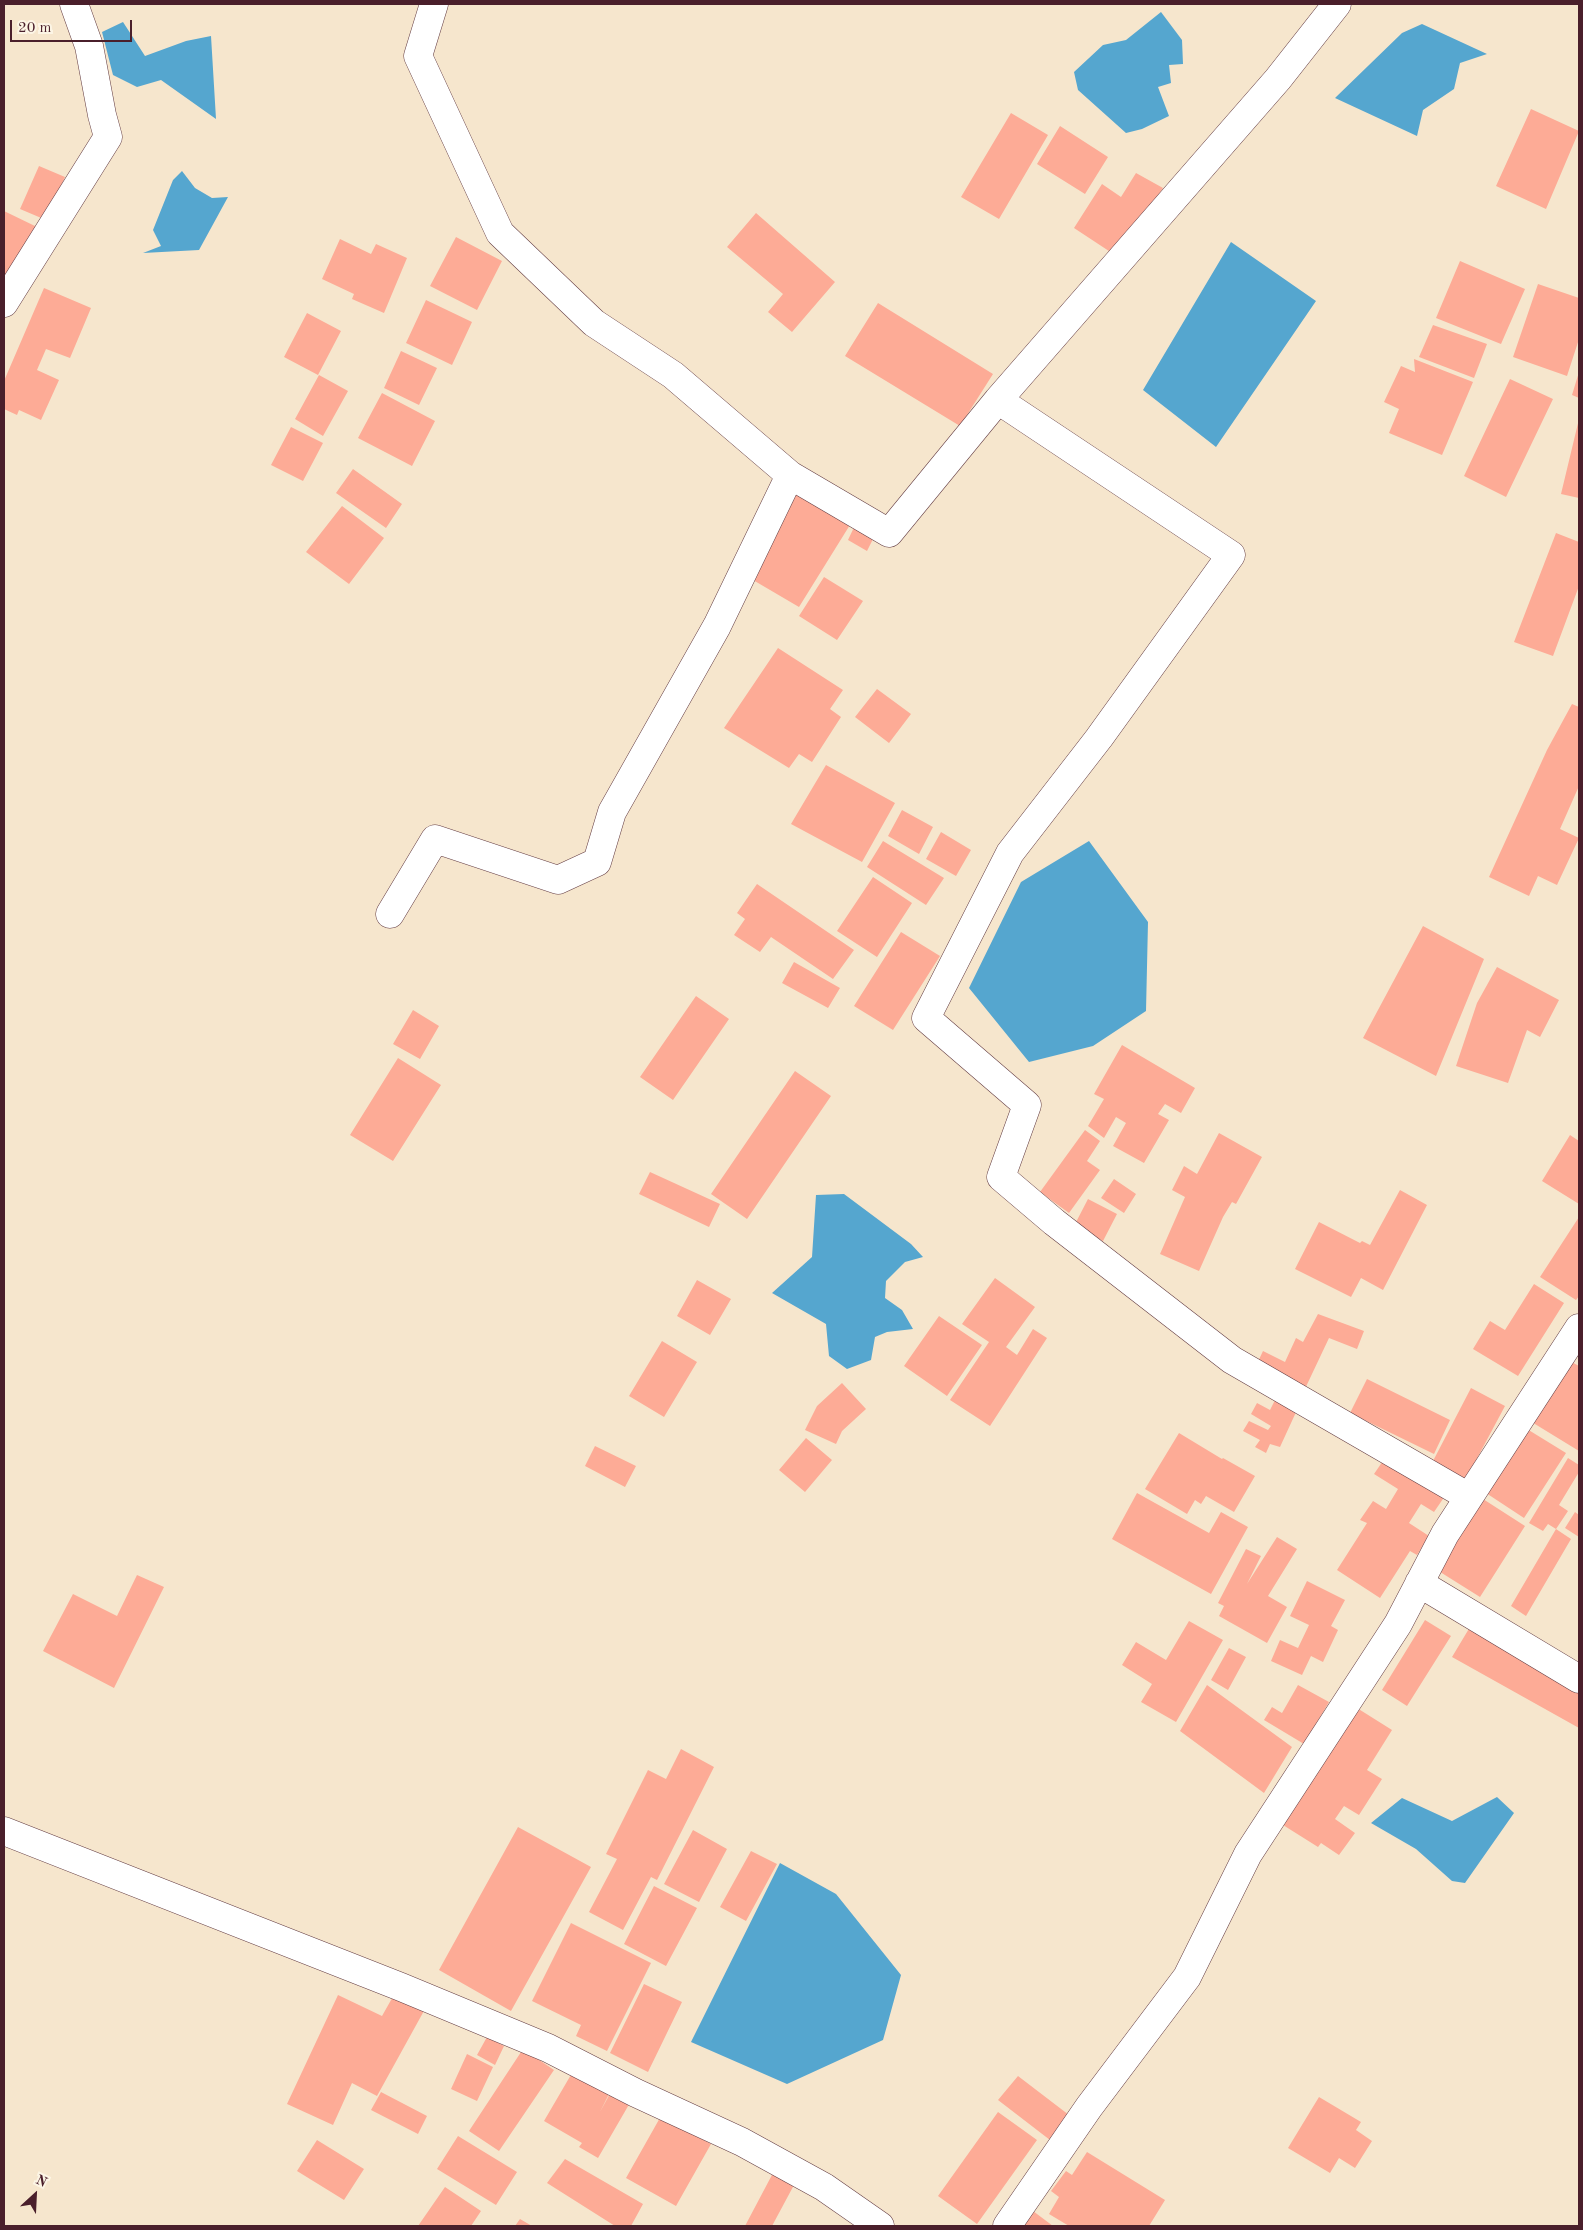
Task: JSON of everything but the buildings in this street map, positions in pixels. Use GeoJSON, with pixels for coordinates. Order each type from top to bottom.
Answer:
{"type":"FeatureCollection","features":[{"type":"Feature","properties":{"kind":"street"},"geometry":{"type":"LineString","coordinates":[[4,303],[108,137],[89,46],[74,4]]}},
{"type":"Feature","properties":{"kind":"street"},"geometry":{"type":"LineString","coordinates":[[434,4],[418,56],[500,234],[594,323],[673,375],[790,475],[889,533],[998,400],[1278,79],[1337,4]]}},
{"type":"Feature","properties":{"kind":"street"},"geometry":{"type":"LineString","coordinates":[[998,400],[1231,555],[1099,738],[1010,854],[926,1018],[1027,1105],[1001,1177],[1054,1222],[1232,1360],[1468,1497]]}},
{"type":"Feature","properties":{"kind":"street"},"geometry":{"type":"LineString","coordinates":[[390,914],[435,839],[558,880],[597,862],[612,812],[717,626],[790,475]]}},
{"type":"Feature","properties":{"kind":"street"},"geometry":{"type":"LineString","coordinates":[[1007,2226],[1089,2107],[1187,1977],[1248,1854],[1398,1624],[1445,1534],[1579,1328]]}},
{"type":"Feature","properties":{"kind":"street"},"geometry":{"type":"LineString","coordinates":[[1419,1584],[1579,1680]]}},
{"type":"Feature","properties":{"kind":"street"},"geometry":{"type":"LineString","coordinates":[[4,1831],[302,1950],[401,1987],[548,2048],[636,2093],[742,2142],[824,2187],[880,2226]]}},
{"type":"Feature","properties":{"kind":"water"},"geometry":{"type":"Polygon","coordinates":[[[1161,12],[1182,40],[1183,64],[1169,65],[1171,83],[1158,87],[1169,116],[1142,129],[1126,133],[1078,90],[1074,72],[1103,45],[1126,40],[1161,12]]]}},
{"type":"Feature","properties":{"kind":"water"},"geometry":{"type":"Polygon","coordinates":[[[123,22],[145,56],[186,41],[211,36],[216,119],[161,80],[137,87],[113,75],[102,32],[123,22]]]}},
{"type":"Feature","properties":{"kind":"water"},"geometry":{"type":"Polygon","coordinates":[[[1422,24],[1487,54],[1460,63],[1454,89],[1423,110],[1417,136],[1335,98],[1402,33],[1422,24]]]}},
{"type":"Feature","properties":{"kind":"water"},"geometry":{"type":"Polygon","coordinates":[[[182,171],[195,188],[212,198],[228,197],[199,250],[143,253],[161,246],[153,230],[173,180],[182,171]]]}},
{"type":"Feature","properties":{"kind":"water"},"geometry":{"type":"Polygon","coordinates":[[[1231,242],[1316,301],[1216,447],[1143,390],[1231,242]]]}},
{"type":"Feature","properties":{"kind":"water"},"geometry":{"type":"Polygon","coordinates":[[[1089,841],[1148,922],[1146,1011],[1093,1046],[1029,1062],[969,988],[1021,882],[1089,841]]]}},
{"type":"Feature","properties":{"kind":"water"},"geometry":{"type":"Polygon","coordinates":[[[844,1194],[911,1244],[923,1257],[905,1262],[886,1281],[885,1298],[902,1310],[913,1329],[887,1332],[875,1337],[871,1360],[847,1369],[829,1356],[826,1324],[772,1293],[812,1257],[816,1195],[844,1194]]]}},
{"type":"Feature","properties":{"kind":"water"},"geometry":{"type":"Polygon","coordinates":[[[1497,1797],[1514,1813],[1465,1883],[1452,1881],[1416,1849],[1371,1823],[1402,1798],[1452,1821],[1497,1797]]]}},
{"type":"Feature","properties":{"kind":"water"},"geometry":{"type":"Polygon","coordinates":[[[780,1863],[836,1894],[901,1975],[883,2040],[787,2084],[691,2042],[780,1863]]]}}]}
